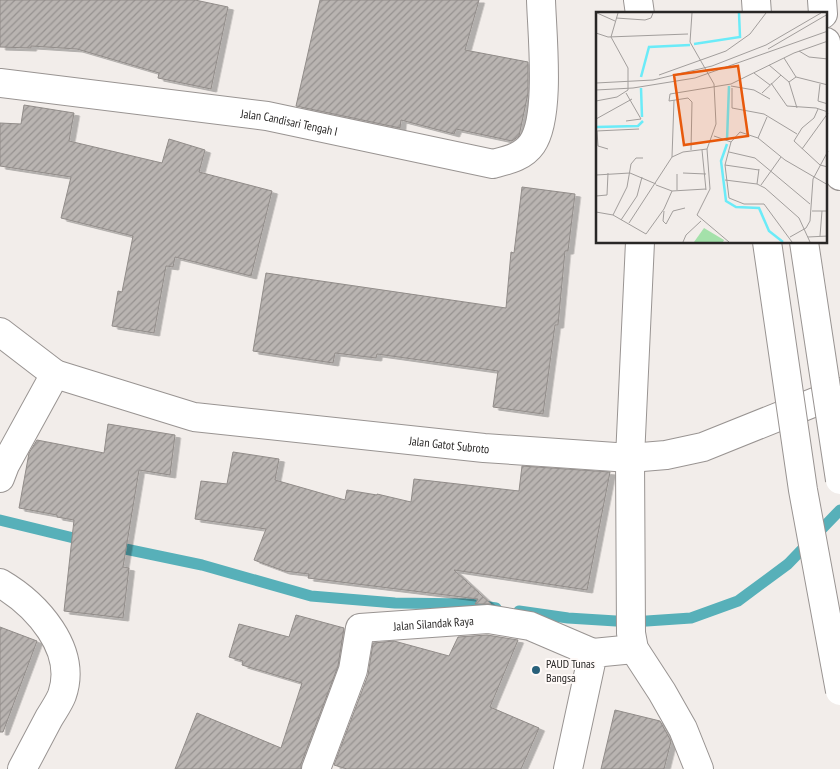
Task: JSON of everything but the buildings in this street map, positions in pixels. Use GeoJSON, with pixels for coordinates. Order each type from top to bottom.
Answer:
{"type":"FeatureCollection","features":[{"type":"Feature","properties":{"kind":"main road","name":"Jalan Candisari Tengah I"},"geometry":{"type":"LineString","coordinates":[[0,83],[267,116],[493,164],[517,157],[532,144],[540,130],[544,106],[541,0]]}},
{"type":"Feature","properties":{"kind":"main road"},"geometry":{"type":"LineString","coordinates":[[828,61],[840,176]]}},
{"type":"Feature","properties":{"kind":"main road"},"geometry":{"type":"LineString","coordinates":[[640,244],[630,458],[633,641],[683,729],[699,769]]}},
{"type":"Feature","properties":{"kind":"main road"},"geometry":{"type":"LineString","coordinates":[[767,244],[803,490],[840,691]]}},
{"type":"Feature","properties":{"kind":"main road"},"geometry":{"type":"LineString","coordinates":[[804,244],[840,480]]}},
{"type":"Feature","properties":{"kind":"main road"},"geometry":{"type":"LineString","coordinates":[[0,332],[54,374],[3,471]]}},
{"type":"Feature","properties":{"kind":"main road","name":"Jalan Gatot Subroto"},"geometry":{"type":"LineString","coordinates":[[54,374],[194,417],[484,448],[630,458],[666,455],[703,447],[840,392]]}},
{"type":"Feature","properties":{"kind":"main road"},"geometry":{"type":"LineString","coordinates":[[0,583],[10,589],[40,615],[64,658],[65,676],[62,695],[22,769]]}},
{"type":"Feature","properties":{"kind":"main road","name":"Jalan Silandak Raya"},"geometry":{"type":"LineString","coordinates":[[316,769],[353,670],[360,628],[488,619],[530,626],[593,653],[633,641]]}},
{"type":"Feature","properties":{"kind":"main road"},"geometry":{"type":"LineString","coordinates":[[568,769],[593,653]]}},
{"type":"Feature","properties":{"kind":"waterway"},"geometry":{"type":"LineString","coordinates":[[519,611],[568,618],[632,622],[691,618],[738,601],[788,564],[840,510]]}},
{"type":"Feature","properties":{"kind":"waterway"},"geometry":{"type":"LineString","coordinates":[[0,520],[86,541]]}},
{"type":"Feature","properties":{"kind":"waterway"},"geometry":{"type":"LineString","coordinates":[[111,546],[202,565],[311,596],[395,603],[470,604],[496,608]]}},
{"type":"Feature","properties":{"kind":"place","name":"PAUD Tunas Bangsa"},"geometry":{"type":"Point","coordinates":[536,670]}}]}
